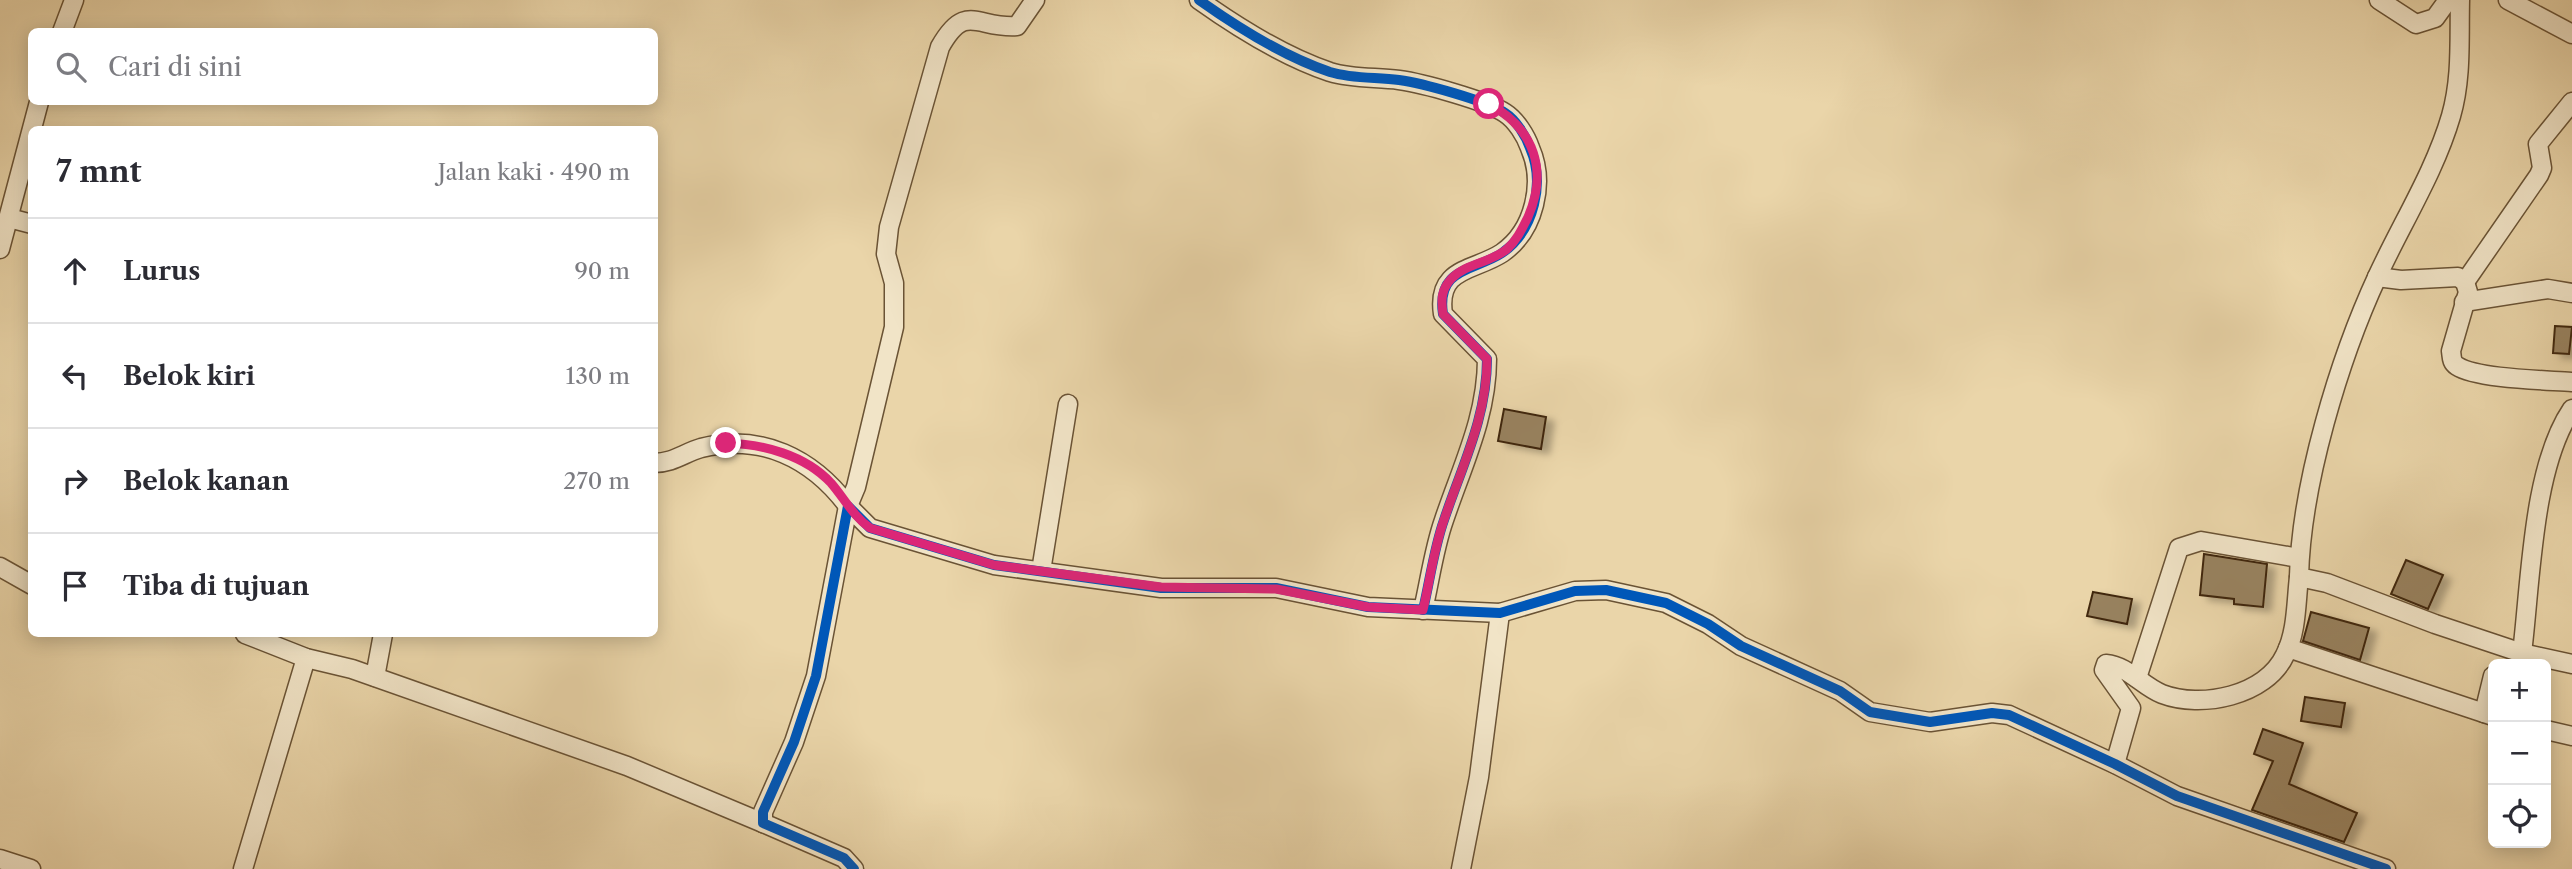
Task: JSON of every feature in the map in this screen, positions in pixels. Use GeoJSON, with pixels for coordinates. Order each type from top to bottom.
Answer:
{"type":"FeatureCollection","features":[{"type":"Feature","properties":{"kind":"street"},"geometry":{"type":"LineString","coordinates":[[64,28],[75,0]]}},
{"type":"Feature","properties":{"kind":"street"},"geometry":{"type":"LineString","coordinates":[[763,823],[763,811],[794,742],[816,676],[848,506],[856,487],[894,327],[894,283],[886,254],[889,227],[940,47],[952,25],[964,20],[978,20],[1000,28],[1017,26],[1035,0]]}},
{"type":"Feature","properties":{"kind":"street"},"geometry":{"type":"LineString","coordinates":[[1199,0],[1294,56],[1330,72],[1363,79],[1401,80],[1489,104],[1507,114],[1518,127],[1536,163],[1538,195],[1521,233],[1500,254],[1475,263],[1452,278],[1443,290],[1443,314],[1487,359],[1487,388],[1464,469],[1443,522],[1423,610]]}},
{"type":"Feature","properties":{"kind":"street"},"geometry":{"type":"LineString","coordinates":[[2379,0],[2416,24],[2435,18],[2448,0]]}},
{"type":"Feature","properties":{"kind":"street"},"geometry":{"type":"LineString","coordinates":[[2115,764],[2131,708],[2104,670],[2104,666],[2112,665],[2161,694],[2193,701],[2219,698],[2272,675],[2288,648],[2310,485],[2338,381],[2359,317],[2451,117],[2459,79],[2460,0]]}},
{"type":"Feature","properties":{"kind":"street"},"geometry":{"type":"LineString","coordinates":[[2508,0],[2572,34]]}},
{"type":"Feature","properties":{"kind":"street"},"geometry":{"type":"LineString","coordinates":[[2465,282],[2539,175],[2542,168],[2538,144],[2572,102]]}},
{"type":"Feature","properties":{"kind":"street"},"geometry":{"type":"LineString","coordinates":[[32,126],[38,105]]}},
{"type":"Feature","properties":{"kind":"street"},"geometry":{"type":"LineString","coordinates":[[0,249],[28,138]]}},
{"type":"Feature","properties":{"kind":"street"},"geometry":{"type":"LineString","coordinates":[[9,218],[28,223]]}},
{"type":"Feature","properties":{"kind":"street"},"geometry":{"type":"LineString","coordinates":[[2377,276],[2401,279],[2458,277],[2465,282],[2468,292],[2451,351],[2452,361],[2459,367],[2495,375],[2572,382]]}},
{"type":"Feature","properties":{"kind":"street"},"geometry":{"type":"LineString","coordinates":[[2464,302],[2528,291],[2570,289]]}},
{"type":"Feature","properties":{"kind":"street"},"geometry":{"type":"LineString","coordinates":[[1041,571],[1068,404]]}},
{"type":"Feature","properties":{"kind":"street"},"geometry":{"type":"LineString","coordinates":[[2522,653],[2550,451],[2572,409]]}},
{"type":"Feature","properties":{"kind":"street"},"geometry":{"type":"LineString","coordinates":[[658,462],[676,460],[696,449],[726,443],[748,444],[810,465],[830,482],[861,522],[881,531],[994,565],[1161,587],[1276,589],[1368,607],[1500,613],[1575,591],[1606,590],[1666,603],[1708,624],[1741,646],[1840,691],[1870,712],[1930,722],[1992,713],[2009,715],[2177,796],[2386,869]]}},
{"type":"Feature","properties":{"kind":"street"},"geometry":{"type":"LineString","coordinates":[[2137,678],[2179,548],[2202,541],[2299,558]]}},
{"type":"Feature","properties":{"kind":"street"},"geometry":{"type":"LineString","coordinates":[[0,567],[28,583]]}},
{"type":"Feature","properties":{"kind":"street"},"geometry":{"type":"LineString","coordinates":[[2299,577],[2327,583],[2522,653],[2572,664]]}},
{"type":"Feature","properties":{"kind":"street"},"geometry":{"type":"LineString","coordinates":[[1461,869],[1479,777],[1500,613]]}},
{"type":"Feature","properties":{"kind":"street"},"geometry":{"type":"LineString","coordinates":[[253,637],[306,658],[376,677],[627,766],[844,858],[854,869]]}},
{"type":"Feature","properties":{"kind":"street"},"geometry":{"type":"LineString","coordinates":[[376,677],[383,637]]}},
{"type":"Feature","properties":{"kind":"street"},"geometry":{"type":"LineString","coordinates":[[2497,659],[2501,645]]}},
{"type":"Feature","properties":{"kind":"street"},"geometry":{"type":"LineString","coordinates":[[2288,648],[2488,714]]}},
{"type":"Feature","properties":{"kind":"street"},"geometry":{"type":"LineString","coordinates":[[243,869],[306,658]]}},
{"type":"Feature","properties":{"kind":"street"},"geometry":{"type":"LineString","coordinates":[[2551,731],[2572,736]]}},
{"type":"Feature","properties":{"kind":"street"},"geometry":{"type":"LineString","coordinates":[[0,859],[31,869]]}},
{"type":"Feature","properties":{"kind":"building"},"geometry":{"type":"Polygon","coordinates":[[[2555,326],[2572,327],[2569,354],[2553,353],[2555,326]]]}},
{"type":"Feature","properties":{"kind":"building"},"geometry":{"type":"Polygon","coordinates":[[[1504,409],[1546,417],[1541,449],[1498,441],[1504,409]]]}},
{"type":"Feature","properties":{"kind":"building"},"geometry":{"type":"Polygon","coordinates":[[[2204,554],[2267,564],[2263,607],[2234,604],[2234,599],[2200,595],[2204,554]]]}},
{"type":"Feature","properties":{"kind":"building"},"geometry":{"type":"Polygon","coordinates":[[[2406,560],[2443,575],[2428,609],[2391,594],[2406,560]]]}},
{"type":"Feature","properties":{"kind":"building"},"geometry":{"type":"Polygon","coordinates":[[[2093,592],[2132,599],[2127,624],[2087,616],[2093,592]]]}},
{"type":"Feature","properties":{"kind":"building"},"geometry":{"type":"Polygon","coordinates":[[[2311,612],[2369,628],[2360,660],[2303,641],[2311,612]]]}},
{"type":"Feature","properties":{"kind":"building"},"geometry":{"type":"Polygon","coordinates":[[[2305,697],[2345,703],[2341,727],[2301,721],[2305,697]]]}},
{"type":"Feature","properties":{"kind":"building"},"geometry":{"type":"Polygon","coordinates":[[[2263,729],[2303,743],[2289,784],[2357,813],[2344,842],[2252,810],[2273,761],[2254,754],[2263,729]]]}},
{"type":"Feature","properties":{"kind":"cycle path"},"geometry":{"type":"LineString","coordinates":[[1199,0],[1229,21],[1313,66],[1347,76],[1409,82],[1454,93],[1496,108],[1517,124],[1530,148],[1537,176],[1536,190],[1534,205],[1522,232],[1502,253],[1451,279],[1445,287],[1442,299],[1443,314],[1487,359],[1486,380],[1472,441],[1437,542],[1423,610]]}},
{"type":"Feature","properties":{"kind":"cycle path"},"geometry":{"type":"LineString","coordinates":[[854,869],[844,858],[763,823],[763,812],[794,742],[816,676],[848,506],[870,528],[994,565],[1161,588],[1276,588],[1368,607],[1500,613],[1575,591],[1606,590],[1666,603],[1708,624],[1741,646],[1840,691],[1870,712],[1930,722],[1992,713],[2009,715],[2177,796],[2386,869]]}},
{"type":"Feature","properties":{"kind":"route"},"geometry":{"type":"LineString","coordinates":[[726,443],[748,444],[810,465],[830,482],[861,522],[870,528],[994,565],[1161,587],[1276,589],[1368,607],[1423,610],[1443,522],[1464,469],[1487,388],[1487,359],[1480,350],[1463,338],[1443,314],[1443,290],[1452,278],[1475,263],[1500,254],[1510,247],[1521,233],[1538,195],[1539,178],[1529,144],[1507,114],[1489,104]]}}]}
